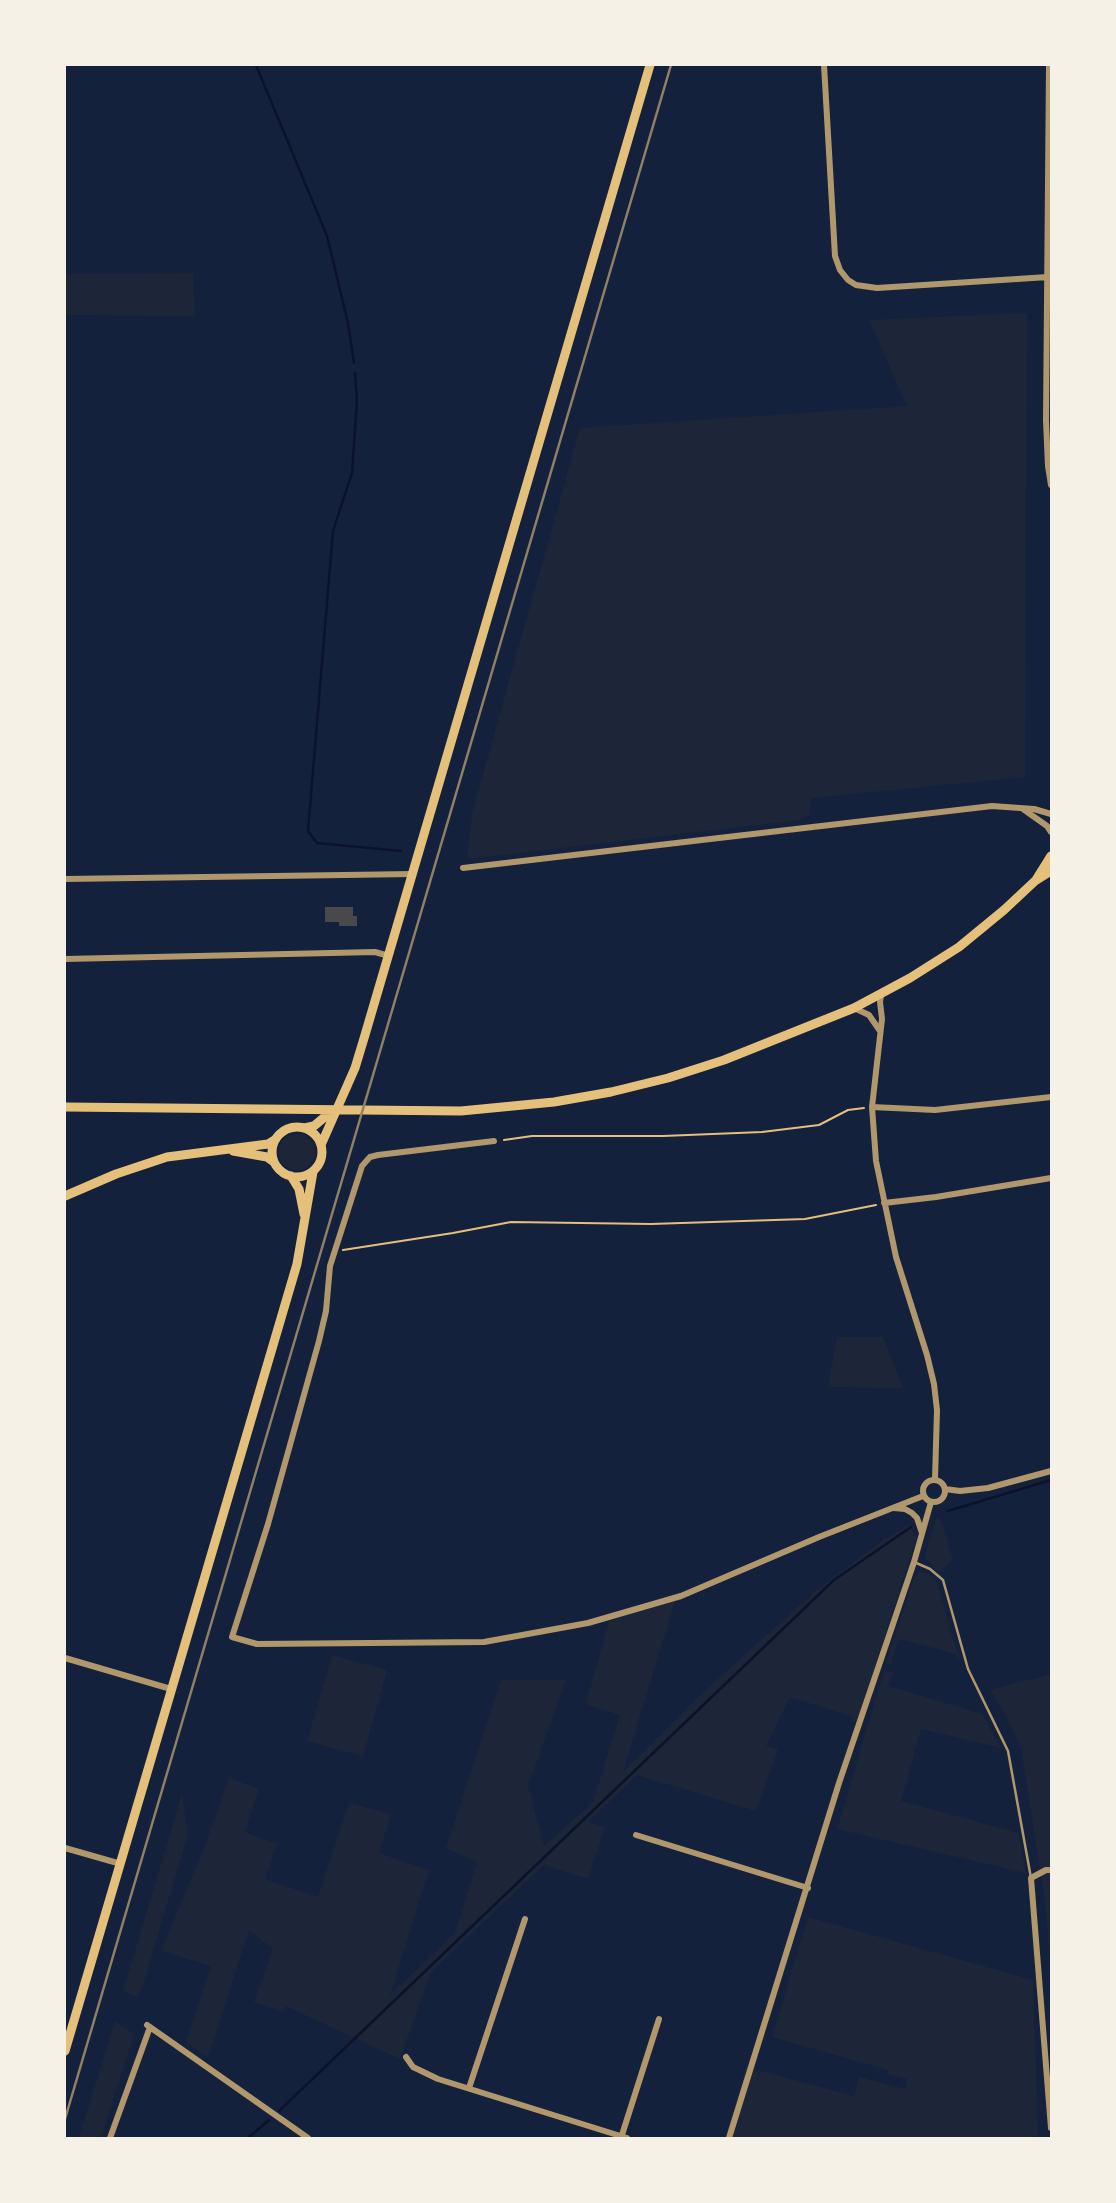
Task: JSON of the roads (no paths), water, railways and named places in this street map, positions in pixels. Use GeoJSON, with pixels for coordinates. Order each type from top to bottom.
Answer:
{"type":"FeatureCollection","features":[{"type":"Feature","properties":{"kind":"main road"},"geometry":{"type":"LineString","coordinates":[[65,2051],[297,1264],[313,1172],[320,1162],[321,1145],[355,1068],[650,65]]}},
{"type":"Feature","properties":{"kind":"main road"},"geometry":{"type":"LineString","coordinates":[[1035,881],[1051,856]]}},
{"type":"Feature","properties":{"kind":"main road"},"geometry":{"type":"LineString","coordinates":[[65,1107],[426,1112],[515,1107],[611,1092],[724,1060],[805,1029],[881,995],[959,947],[1035,881],[1051,871]]}},
{"type":"Feature","properties":{"kind":"main road"},"geometry":{"type":"LineString","coordinates":[[65,1196],[148,1162],[196,1152],[268,1144],[285,1130],[314,1126],[337,1106]]}},
{"type":"Feature","properties":{"kind":"main road"},"geometry":{"type":"LineString","coordinates":[[304,1128],[315,1135],[321,1145]]}},
{"type":"Feature","properties":{"kind":"main road"},"geometry":{"type":"LineString","coordinates":[[274,1162],[272,1151],[276,1139]]}},
{"type":"Feature","properties":{"kind":"main road"},"geometry":{"type":"LineString","coordinates":[[225,1149],[267,1157],[281,1171],[291,1176],[302,1177],[313,1172]]}},
{"type":"Feature","properties":{"kind":"main road"},"geometry":{"type":"LineString","coordinates":[[291,1176],[299,1189],[305,1216]]}},
{"type":"Feature","properties":{"kind":"street"},"geometry":{"type":"LineString","coordinates":[[824,65],[835,256],[840,270],[848,280],[856,285],[877,288],[1048,277]]}},
{"type":"Feature","properties":{"kind":"street"},"geometry":{"type":"LineString","coordinates":[[1049,65],[1046,420],[1051,485]]}},
{"type":"Feature","properties":{"kind":"street"},"geometry":{"type":"LineString","coordinates":[[463,868],[992,806],[1034,809],[1051,814]]}},
{"type":"Feature","properties":{"kind":"street"},"geometry":{"type":"LineString","coordinates":[[1023,809],[1051,832]]}},
{"type":"Feature","properties":{"kind":"street"},"geometry":{"type":"LineString","coordinates":[[65,879],[413,874]]}},
{"type":"Feature","properties":{"kind":"street"},"geometry":{"type":"LineString","coordinates":[[65,959],[363,953],[389,956]]}},
{"type":"Feature","properties":{"kind":"street"},"geometry":{"type":"LineString","coordinates":[[881,995],[883,1019],[872,1107],[876,1161],[897,1257],[928,1355],[934,1384],[937,1410],[935,1479]]}},
{"type":"Feature","properties":{"kind":"street"},"geometry":{"type":"LineString","coordinates":[[854,1008],[869,1015],[880,1031]]}},
{"type":"Feature","properties":{"kind":"street"},"geometry":{"type":"LineString","coordinates":[[872,1107],[935,1110],[1051,1097]]}},
{"type":"Feature","properties":{"kind":"street"},"geometry":{"type":"LineString","coordinates":[[494,1141],[378,1155],[365,1160],[330,1266],[326,1311],[319,1341],[268,1524],[232,1637],[257,1644],[484,1642],[588,1623],[681,1596],[923,1496]]}},
{"type":"Feature","properties":{"kind":"street"},"geometry":{"type":"LineString","coordinates":[[884,1203],[919,1200],[1051,1178]]}},
{"type":"Feature","properties":{"kind":"street"},"geometry":{"type":"LineString","coordinates":[[935,1479],[939,1480],[945,1489],[960,1491],[988,1488],[1051,1471]]}},
{"type":"Feature","properties":{"kind":"street"},"geometry":{"type":"LineString","coordinates":[[923,1496],[924,1485],[935,1479]]}},
{"type":"Feature","properties":{"kind":"street"},"geometry":{"type":"LineString","coordinates":[[932,1502],[941,1499],[945,1489]]}},
{"type":"Feature","properties":{"kind":"street"},"geometry":{"type":"LineString","coordinates":[[923,1496],[932,1502]]}},
{"type":"Feature","properties":{"kind":"street"},"geometry":{"type":"LineString","coordinates":[[729,2138],[839,1783],[932,1502]]}},
{"type":"Feature","properties":{"kind":"street"},"geometry":{"type":"LineString","coordinates":[[891,1508],[905,1509],[912,1513],[922,1527],[923,1535]]}},
{"type":"Feature","properties":{"kind":"street"},"geometry":{"type":"LineString","coordinates":[[65,1658],[171,1689]]}},
{"type":"Feature","properties":{"kind":"street"},"geometry":{"type":"LineString","coordinates":[[636,1835],[808,1888]]}},
{"type":"Feature","properties":{"kind":"street"},"geometry":{"type":"LineString","coordinates":[[65,1848],[121,1864]]}},
{"type":"Feature","properties":{"kind":"street"},"geometry":{"type":"LineString","coordinates":[[1051,1870],[1031,1878],[1051,2128]]}},
{"type":"Feature","properties":{"kind":"street"},"geometry":{"type":"LineString","coordinates":[[469,2088],[525,1919]]}},
{"type":"Feature","properties":{"kind":"street"},"geometry":{"type":"LineString","coordinates":[[406,2057],[413,2067],[438,2079],[623,2138],[659,2020]]}},
{"type":"Feature","properties":{"kind":"street"},"geometry":{"type":"LineString","coordinates":[[110,2138],[148,2026],[308,2138]]}},
{"type":"Feature","properties":{"kind":"lane"},"geometry":{"type":"LineString","coordinates":[[914,1562],[930,1569],[943,1580],[968,1668],[1008,1751],[1031,1878]]}},
{"type":"Feature","properties":{"kind":"waterway"},"geometry":{"type":"LineString","coordinates":[[256,65],[327,236],[348,323],[354,363]]}},
{"type":"Feature","properties":{"kind":"waterway"},"geometry":{"type":"LineString","coordinates":[[355,373],[357,400],[352,473],[333,531],[308,831],[317,843],[401,851]]}},
{"type":"Feature","properties":{"kind":"waterway"},"geometry":{"type":"LineString","coordinates":[[948,1511],[1051,1480]]}},
{"type":"Feature","properties":{"kind":"waterway"},"geometry":{"type":"LineString","coordinates":[[279,2111],[834,1580],[911,1527]]}},
{"type":"Feature","properties":{"kind":"waterway"},"geometry":{"type":"LineString","coordinates":[[248,2138],[269,2120]]}},
{"type":"Feature","properties":{"kind":"railway"},"geometry":{"type":"LineString","coordinates":[[65,2119],[671,65]]}}]}
